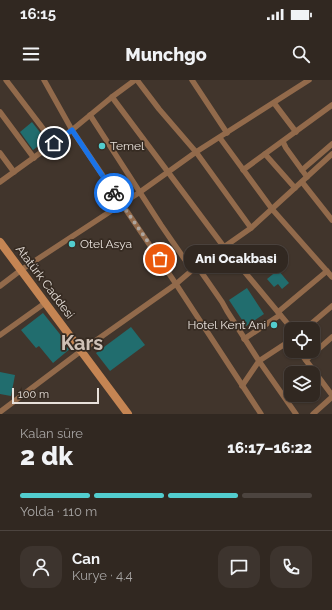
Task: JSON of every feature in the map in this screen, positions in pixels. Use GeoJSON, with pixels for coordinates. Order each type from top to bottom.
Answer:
{"type":"FeatureCollection","features":[{"type":"Feature","properties":{"kind":"street"},"geometry":{"type":"LineString","coordinates":[[6,80],[54,143]]}},
{"type":"Feature","properties":{"kind":"street"},"geometry":{"type":"LineString","coordinates":[[44,80],[72,130],[176,284],[261,414]]}},
{"type":"Feature","properties":{"kind":"street"},"geometry":{"type":"LineString","coordinates":[[0,182],[72,130],[112,97],[136,80],[196,152],[251,228]]}},
{"type":"Feature","properties":{"kind":"street"},"geometry":{"type":"LineString","coordinates":[[192,80],[227,133]]}},
{"type":"Feature","properties":{"kind":"street"},"geometry":{"type":"LineString","coordinates":[[0,286],[21,270],[140,192],[196,152],[309,80]]}},
{"type":"Feature","properties":{"kind":"street"},"geometry":{"type":"LineString","coordinates":[[112,97],[224,247],[286,322]]}},
{"type":"Feature","properties":{"kind":"street"},"geometry":{"type":"LineString","coordinates":[[274,103],[296,132]]}},
{"type":"Feature","properties":{"kind":"street"},"geometry":{"type":"LineString","coordinates":[[243,170],[332,105]]}},
{"type":"Feature","properties":{"kind":"street"},"geometry":{"type":"LineString","coordinates":[[0,112],[34,158]]}},
{"type":"Feature","properties":{"kind":"street"},"geometry":{"type":"LineString","coordinates":[[90,115],[161,225],[222,302],[244,339],[296,414]]}},
{"type":"Feature","properties":{"kind":"street"},"geometry":{"type":"LineString","coordinates":[[220,138],[272,209],[332,277]]}},
{"type":"Feature","properties":{"kind":"street"},"geometry":{"type":"LineString","coordinates":[[283,142],[307,177]]}},
{"type":"Feature","properties":{"kind":"street"},"geometry":{"type":"LineString","coordinates":[[302,170],[332,144]]}},
{"type":"Feature","properties":{"kind":"street"},"geometry":{"type":"LineString","coordinates":[[0,152],[14,172]]}},
{"type":"Feature","properties":{"kind":"street"},"geometry":{"type":"LineString","coordinates":[[266,154],[295,188]]}},
{"type":"Feature","properties":{"kind":"street"},"geometry":{"type":"LineString","coordinates":[[0,412],[81,351],[176,284],[194,268],[251,228],[332,154]]}},
{"type":"Feature","properties":{"kind":"street"},"geometry":{"type":"LineString","coordinates":[[302,182],[331,216]]}},
{"type":"Feature","properties":{"kind":"street","name":"Atatürk Caddesi"},"geometry":{"type":"LineString","coordinates":[[0,242],[128,414]]}},
{"type":"Feature","properties":{"kind":"street"},"geometry":{"type":"LineString","coordinates":[[244,339],[279,314],[327,271]]}},
{"type":"Feature","properties":{"kind":"street"},"geometry":{"type":"LineString","coordinates":[[0,335],[45,303]]}},
{"type":"Feature","properties":{"kind":"street"},"geometry":{"type":"LineString","coordinates":[[313,322],[332,306]]}},
{"type":"Feature","properties":{"kind":"street"},"geometry":{"type":"LineString","coordinates":[[313,414],[332,396],[306,360],[332,337]]}},
{"type":"Feature","properties":{"kind":"street"},"geometry":{"type":"LineString","coordinates":[[242,386],[259,361],[284,345]]}},
{"type":"Feature","properties":{"kind":"building"},"geometry":{"type":"Polygon","coordinates":[[[32,122],[46,140],[33,150],[20,132],[32,122]]]}},
{"type":"Feature","properties":{"kind":"building"},"geometry":{"type":"Polygon","coordinates":[[[278,270],[289,283],[282,289],[278,284],[274,287],[267,279],[278,270]]]}},
{"type":"Feature","properties":{"kind":"building"},"geometry":{"type":"Polygon","coordinates":[[[247,288],[264,314],[246,326],[229,300],[247,288]]]}},
{"type":"Feature","properties":{"kind":"building"},"geometry":{"type":"Polygon","coordinates":[[[43,313],[71,348],[53,363],[39,346],[36,348],[21,330],[43,313]]]}},
{"type":"Feature","properties":{"kind":"building"},"geometry":{"type":"Polygon","coordinates":[[[131,327],[145,345],[110,371],[96,353],[131,327]]]}},
{"type":"Feature","properties":{"kind":"building"},"geometry":{"type":"Polygon","coordinates":[[[0,372],[15,375],[11,396],[0,394],[0,372]]]}},
{"type":"Feature","properties":{"kind":"way so far"},"geometry":{"type":"LineString","coordinates":[[114,193],[160,259]]}},
{"type":"Feature","properties":{"kind":"place","name":"Temel"},"geometry":{"type":"Point","coordinates":[102,146]}},
{"type":"Feature","properties":{"kind":"place","name":"Otel Asya"},"geometry":{"type":"Point","coordinates":[72,244]}},
{"type":"Feature","properties":{"kind":"place","name":"Ani Ocakbasi"},"geometry":{"type":"Point","coordinates":[160,259]}},
{"type":"Feature","properties":{"kind":"place","name":"Hotel Kent Ani"},"geometry":{"type":"Point","coordinates":[274,325]}},
{"type":"Feature","properties":{"kind":"district","name":"Kars"},"geometry":{"type":"Point","coordinates":[82,343]}},
{"type":"Feature","properties":{"kind":"route"},"geometry":{"type":"LineString","coordinates":[[54,143],[72,130],[114,193]]}}]}
